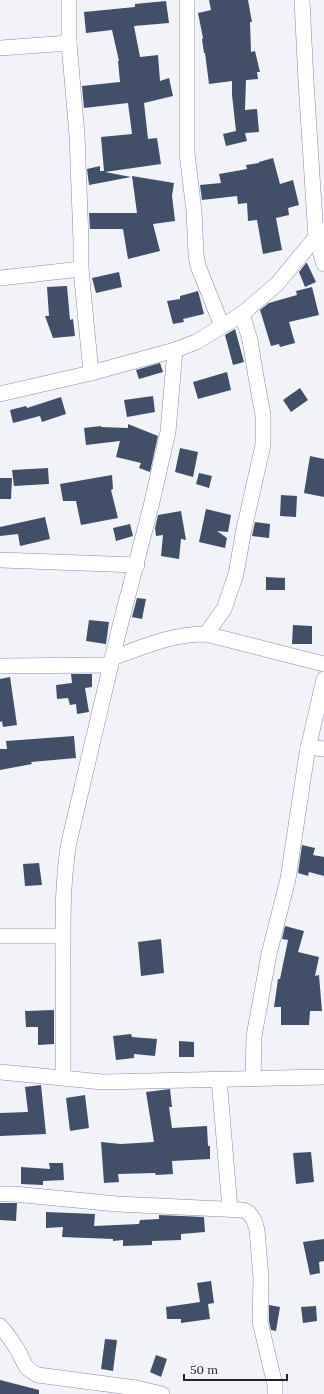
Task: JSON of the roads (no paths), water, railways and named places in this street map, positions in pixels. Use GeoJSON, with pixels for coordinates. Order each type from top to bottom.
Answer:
{"type":"FeatureCollection","features":[{"type":"Feature","properties":{"kind":"street"},"geometry":{"type":"LineString","coordinates":[[69,0],[69,43],[77,135],[81,269],[91,373]]}},
{"type":"Feature","properties":{"kind":"street"},"geometry":{"type":"LineString","coordinates":[[187,0],[187,153],[194,211],[196,254],[198,266],[222,326]]}},
{"type":"Feature","properties":{"kind":"street"},"geometry":{"type":"LineString","coordinates":[[302,0],[306,82],[324,264]]}},
{"type":"Feature","properties":{"kind":"street"},"geometry":{"type":"LineString","coordinates":[[0,48],[69,43]]}},
{"type":"Feature","properties":{"kind":"street"},"geometry":{"type":"LineString","coordinates":[[0,394],[91,373],[175,350],[196,342],[242,314],[277,284],[320,234]]}},
{"type":"Feature","properties":{"kind":"street"},"geometry":{"type":"LineString","coordinates":[[0,278],[81,269]]}},
{"type":"Feature","properties":{"kind":"street"},"geometry":{"type":"LineString","coordinates":[[206,634],[224,609],[236,574],[244,529],[263,445],[263,415],[250,340],[242,314]]}},
{"type":"Feature","properties":{"kind":"street"},"geometry":{"type":"LineString","coordinates":[[63,1078],[63,886],[69,842],[168,432],[175,350]]}},
{"type":"Feature","properties":{"kind":"street"},"geometry":{"type":"LineString","coordinates":[[0,560],[137,565]]}},
{"type":"Feature","properties":{"kind":"street"},"geometry":{"type":"LineString","coordinates":[[0,666],[112,661],[168,638],[190,634],[206,634],[324,664]]}},
{"type":"Feature","properties":{"kind":"street"},"geometry":{"type":"LineString","coordinates":[[254,1078],[255,1029],[269,954],[288,879],[301,785],[308,747],[324,679]]}},
{"type":"Feature","properties":{"kind":"street"},"geometry":{"type":"LineString","coordinates":[[308,747],[324,749]]}},
{"type":"Feature","properties":{"kind":"street"},"geometry":{"type":"LineString","coordinates":[[0,936],[63,936]]}},
{"type":"Feature","properties":{"kind":"street"},"geometry":{"type":"LineString","coordinates":[[0,1072],[103,1082],[324,1077]]}},
{"type":"Feature","properties":{"kind":"street"},"geometry":{"type":"LineString","coordinates":[[219,1079],[230,1209]]}},
{"type":"Feature","properties":{"kind":"street"},"geometry":{"type":"LineString","coordinates":[[0,1194],[117,1204],[230,1209],[243,1210],[249,1213],[254,1220],[256,1230],[261,1278],[260,1322],[275,1385],[275,1394]]}},
{"type":"Feature","properties":{"kind":"street"},"geometry":{"type":"LineString","coordinates":[[0,1326],[18,1350],[24,1365],[30,1371],[38,1375],[136,1388],[162,1394]]}}]}
